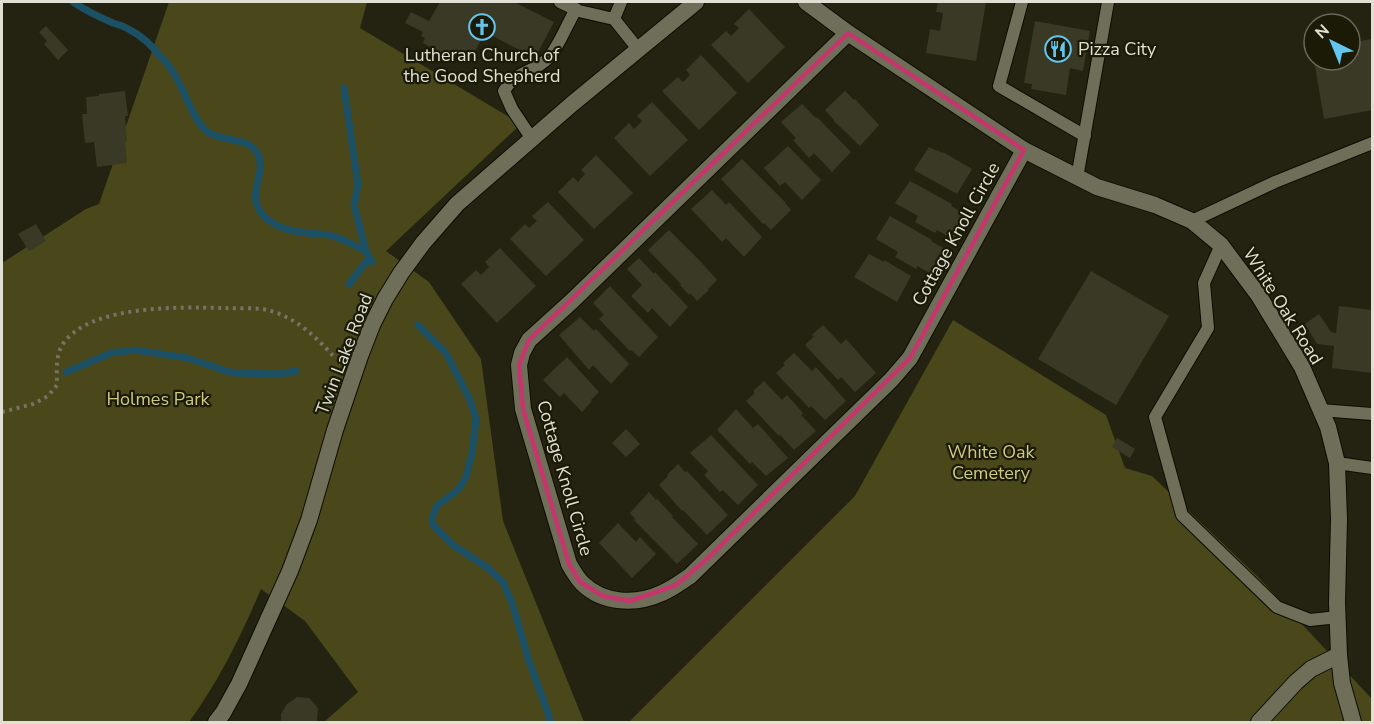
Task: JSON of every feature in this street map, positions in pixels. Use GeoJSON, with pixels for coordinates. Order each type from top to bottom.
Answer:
{"type":"FeatureCollection","features":[{"type":"Feature","properties":{"kind":"street","name":"Twin Lake Road"},"geometry":{"type":"LineString","coordinates":[[216,723],[239,684],[290,571],[309,520],[357,364],[372,325],[385,299],[412,258],[457,204],[532,138],[696,2]]}},
{"type":"Feature","properties":{"kind":"street","name":"White Oak Road"},"geometry":{"type":"LineString","coordinates":[[806,2],[848,33],[1024,150],[1096,187],[1155,205],[1192,221],[1221,245],[1259,296],[1302,368],[1328,427],[1337,463],[1339,655],[1342,683],[1353,723]]}},
{"type":"Feature","properties":{"kind":"street","name":"Cottage Knoll Circle"},"geometry":{"type":"LineString","coordinates":[[848,33],[588,286],[529,340],[522,353],[519,365],[523,409],[569,564],[580,582],[589,589],[603,596],[630,601],[660,594],[676,585],[696,570],[891,380],[910,358],[1024,150]]}},
{"type":"Feature","properties":{"kind":"street"},"geometry":{"type":"LineString","coordinates":[[1259,723],[1296,681],[1311,669],[1339,655]]}},
{"type":"Feature","properties":{"kind":"lane"},"geometry":{"type":"LineString","coordinates":[[560,2],[576,9],[614,19],[638,49]]}},
{"type":"Feature","properties":{"kind":"lane"},"geometry":{"type":"LineString","coordinates":[[614,19],[621,2]]}},
{"type":"Feature","properties":{"kind":"lane"},"geometry":{"type":"LineString","coordinates":[[1023,2],[999,86],[1085,136]]}},
{"type":"Feature","properties":{"kind":"lane"},"geometry":{"type":"LineString","coordinates":[[1077,178],[1108,2]]}},
{"type":"Feature","properties":{"kind":"lane"},"geometry":{"type":"LineString","coordinates":[[532,138],[512,109],[504,91],[509,82],[543,63],[550,56],[576,9]]}},
{"type":"Feature","properties":{"kind":"lane"},"geometry":{"type":"LineString","coordinates":[[1192,221],[1275,182],[1372,143]]}},
{"type":"Feature","properties":{"kind":"lane"},"geometry":{"type":"LineString","coordinates":[[1221,245],[1204,283],[1208,328],[1155,417],[1182,515],[1277,607],[1310,620],[1338,617]]}},
{"type":"Feature","properties":{"kind":"lane"},"geometry":{"type":"LineString","coordinates":[[1320,410],[1372,414]]}},
{"type":"Feature","properties":{"kind":"lane"},"geometry":{"type":"LineString","coordinates":[[1337,463],[1372,468]]}},
{"type":"Feature","properties":{"kind":"path"},"geometry":{"type":"LineString","coordinates":[[2,412],[33,404],[48,396],[57,385],[57,359],[63,343],[74,332],[102,318],[124,313],[184,307],[265,309],[278,313],[307,330],[335,358]]}},
{"type":"Feature","properties":{"kind":"highlighted area"},"geometry":{"type":"Polygon","coordinates":[[[848,33],[1024,150],[910,358],[708,558],[676,585],[630,601],[603,596],[580,582],[569,564],[523,409],[519,365],[529,340],[848,33]]]}},
{"type":"Feature","properties":{"kind":"green space","name":"Holmes Park"},"geometry":{"type":"Polygon","coordinates":[[[169,2],[367,2],[360,28],[521,124],[386,251],[429,282],[481,359],[503,521],[584,722],[324,722],[358,692],[305,621],[261,589],[229,658],[189,722],[2,722],[2,263],[86,209],[99,204],[169,2]]]}},
{"type":"Feature","properties":{"kind":"green space","name":"White Oak Cemetery"},"geometry":{"type":"Polygon","coordinates":[[[953,320],[1106,415],[1125,468],[1152,476],[1257,576],[1372,699],[1372,722],[629,722],[855,496],[953,320]]]}},
{"type":"Feature","properties":{"kind":"building","name":"Lutheran Church of the Good Shepherd"},"geometry":{"type":"Polygon","coordinates":[[[440,2],[514,2],[554,22],[535,58],[485,32],[470,61],[455,53],[452,59],[423,43],[425,38],[421,36],[423,32],[405,23],[411,12],[429,21],[440,2]]]}},
{"type":"Feature","properties":{"kind":"building"},"geometry":{"type":"Polygon","coordinates":[[[938,2],[986,2],[976,61],[926,53],[930,29],[940,31],[943,13],[936,12],[938,2]]]}},
{"type":"Feature","properties":{"kind":"building"},"geometry":{"type":"Polygon","coordinates":[[[749,9],[785,47],[748,83],[711,45],[726,31],[731,36],[739,28],[734,24],[749,9]]]}},
{"type":"Feature","properties":{"kind":"building","name":"Pizza City"},"geometry":{"type":"Polygon","coordinates":[[[1035,21],[1090,31],[1083,71],[1070,68],[1066,95],[1031,89],[1032,84],[1024,83],[1035,21]]]}},
{"type":"Feature","properties":{"kind":"building"},"geometry":{"type":"Polygon","coordinates":[[[46,26],[68,50],[58,60],[44,44],[47,41],[39,32],[46,26]]]}},
{"type":"Feature","properties":{"kind":"building"},"geometry":{"type":"Polygon","coordinates":[[[1372,39],[1372,110],[1324,119],[1316,72],[1362,72],[1362,41],[1372,39]]]}},
{"type":"Feature","properties":{"kind":"building"},"geometry":{"type":"Polygon","coordinates":[[[701,55],[737,93],[699,130],[662,91],[678,77],[683,82],[690,75],[686,70],[701,55]]]}},
{"type":"Feature","properties":{"kind":"building"},"geometry":{"type":"Polygon","coordinates":[[[125,91],[128,116],[125,116],[127,163],[97,167],[94,142],[85,143],[82,114],[87,114],[86,97],[125,91]]]}},
{"type":"Feature","properties":{"kind":"building"},"geometry":{"type":"Polygon","coordinates":[[[845,91],[879,125],[860,146],[825,110],[845,91]]]}},
{"type":"Feature","properties":{"kind":"building"},"geometry":{"type":"Polygon","coordinates":[[[652,102],[688,140],[650,176],[614,138],[629,123],[634,129],[642,121],[637,116],[652,102]]]}},
{"type":"Feature","properties":{"kind":"building"},"geometry":{"type":"Polygon","coordinates":[[[802,104],[851,152],[832,172],[814,153],[809,158],[793,140],[796,138],[781,122],[802,104]]]}},
{"type":"Feature","properties":{"kind":"building"},"geometry":{"type":"Polygon","coordinates":[[[788,146],[821,180],[802,200],[785,182],[780,186],[764,168],[788,146]]]}},
{"type":"Feature","properties":{"kind":"building"},"geometry":{"type":"Polygon","coordinates":[[[929,147],[943,152],[972,169],[957,194],[914,170],[929,147]]]}},
{"type":"Feature","properties":{"kind":"building"},"geometry":{"type":"Polygon","coordinates":[[[596,155],[633,193],[594,229],[558,192],[573,177],[578,182],[585,174],[581,170],[596,155]]]}},
{"type":"Feature","properties":{"kind":"building"},"geometry":{"type":"Polygon","coordinates":[[[742,159],[791,210],[771,230],[721,179],[742,159]]]}},
{"type":"Feature","properties":{"kind":"building"},"geometry":{"type":"Polygon","coordinates":[[[910,181],[952,204],[951,206],[968,216],[956,241],[937,230],[935,233],[915,222],[918,216],[895,203],[910,181]]]}},
{"type":"Feature","properties":{"kind":"building"},"geometry":{"type":"Polygon","coordinates":[[[712,190],[726,205],[729,202],[762,237],[744,257],[726,238],[722,242],[691,209],[712,190]]]}},
{"type":"Feature","properties":{"kind":"building"},"geometry":{"type":"Polygon","coordinates":[[[548,202],[584,240],[546,276],[510,239],[525,224],[529,228],[537,221],[532,216],[548,202]]]}},
{"type":"Feature","properties":{"kind":"building"},"geometry":{"type":"Polygon","coordinates":[[[890,216],[949,251],[936,276],[917,266],[916,269],[895,257],[898,252],[876,239],[890,216]]]}},
{"type":"Feature","properties":{"kind":"building"},"geometry":{"type":"Polygon","coordinates":[[[36,224],[46,241],[29,251],[18,234],[36,224]]]}},
{"type":"Feature","properties":{"kind":"building"},"geometry":{"type":"Polygon","coordinates":[[[669,230],[717,280],[697,301],[648,250],[669,230]]]}},
{"type":"Feature","properties":{"kind":"building"},"geometry":{"type":"Polygon","coordinates":[[[500,248],[536,286],[497,323],[461,284],[476,270],[481,275],[489,267],[485,262],[500,248]]]}},
{"type":"Feature","properties":{"kind":"building"},"geometry":{"type":"Polygon","coordinates":[[[869,254],[911,276],[897,302],[854,277],[869,254]]]}},
{"type":"Feature","properties":{"kind":"building"},"geometry":{"type":"Polygon","coordinates":[[[639,258],[688,307],[670,327],[652,308],[648,313],[631,296],[642,285],[627,269],[639,258]]]}},
{"type":"Feature","properties":{"kind":"building"},"geometry":{"type":"Polygon","coordinates":[[[1091,271],[1169,316],[1116,405],[1038,359],[1091,271]]]}},
{"type":"Feature","properties":{"kind":"building"},"geometry":{"type":"Polygon","coordinates":[[[610,286],[658,337],[639,357],[630,351],[599,319],[604,315],[593,303],[610,286]]]}},
{"type":"Feature","properties":{"kind":"building"},"geometry":{"type":"Polygon","coordinates":[[[1339,306],[1372,310],[1372,373],[1332,368],[1334,346],[1317,344],[1305,324],[1319,314],[1331,332],[1336,333],[1339,306]]]}},
{"type":"Feature","properties":{"kind":"building"},"geometry":{"type":"Polygon","coordinates":[[[580,317],[594,331],[596,329],[629,364],[611,384],[593,365],[589,370],[559,335],[580,317]]]}},
{"type":"Feature","properties":{"kind":"building"},"geometry":{"type":"Polygon","coordinates":[[[823,325],[841,344],[846,339],[876,373],[855,392],[841,377],[838,380],[805,345],[823,325]]]}},
{"type":"Feature","properties":{"kind":"building"},"geometry":{"type":"Polygon","coordinates":[[[794,353],[812,371],[816,367],[846,401],[825,420],[811,406],[809,408],[776,373],[794,353]]]}},
{"type":"Feature","properties":{"kind":"building"},"geometry":{"type":"Polygon","coordinates":[[[567,357],[599,392],[582,412],[564,393],[560,397],[543,380],[567,357]]]}},
{"type":"Feature","properties":{"kind":"building"},"geometry":{"type":"Polygon","coordinates":[[[764,381],[782,400],[787,395],[816,431],[794,450],[746,401],[764,381]]]}},
{"type":"Feature","properties":{"kind":"building"},"geometry":{"type":"Polygon","coordinates":[[[736,409],[753,428],[758,424],[788,458],[766,476],[752,462],[750,464],[717,430],[736,409]]]}},
{"type":"Feature","properties":{"kind":"building"},"geometry":{"type":"Polygon","coordinates":[[[626,429],[640,444],[626,457],[612,443],[626,429]]]}},
{"type":"Feature","properties":{"kind":"building"},"geometry":{"type":"Polygon","coordinates":[[[711,435],[758,485],[738,505],[723,490],[720,492],[704,475],[708,471],[690,453],[711,435]]]}},
{"type":"Feature","properties":{"kind":"building"},"geometry":{"type":"Polygon","coordinates":[[[1117,438],[1135,449],[1130,458],[1112,447],[1117,438]]]}},
{"type":"Feature","properties":{"kind":"building"},"geometry":{"type":"Polygon","coordinates":[[[678,464],[728,515],[707,535],[659,485],[678,464]]]}},
{"type":"Feature","properties":{"kind":"building"},"geometry":{"type":"Polygon","coordinates":[[[649,492],[698,544],[677,564],[634,520],[630,513],[649,492]]]}},
{"type":"Feature","properties":{"kind":"building"},"geometry":{"type":"Polygon","coordinates":[[[618,523],[636,542],[640,537],[656,554],[632,578],[599,543],[618,523]]]}},
{"type":"Feature","properties":{"kind":"building"},"geometry":{"type":"Polygon","coordinates":[[[297,697],[309,698],[318,708],[317,721],[320,722],[281,722],[281,714],[287,704],[297,697]]]}},
{"type":"Feature","properties":{"kind":"waterway"},"geometry":{"type":"LineString","coordinates":[[73,2],[139,35],[174,73],[194,113],[206,131],[218,137],[245,143],[256,151],[260,159],[256,202],[259,210],[267,219],[279,227],[292,231],[330,235],[366,251]]}},
{"type":"Feature","properties":{"kind":"waterway"},"geometry":{"type":"LineString","coordinates":[[344,88],[358,185],[354,205],[366,251],[372,262]]}},
{"type":"Feature","properties":{"kind":"waterway"},"geometry":{"type":"LineString","coordinates":[[349,284],[369,258]]}},
{"type":"Feature","properties":{"kind":"waterway"},"geometry":{"type":"LineString","coordinates":[[418,325],[446,353],[470,400],[476,419],[472,453],[466,477],[458,490],[435,509],[433,525],[453,545],[488,568],[503,582],[512,603],[550,722]]}},
{"type":"Feature","properties":{"kind":"waterway"},"geometry":{"type":"LineString","coordinates":[[66,372],[111,353],[135,350],[188,358],[235,373],[279,374],[296,371]]}},
{"type":"Feature","properties":{"kind":"place","name":"Lutheran Church of the Good Shepherd"},"geometry":{"type":"Point","coordinates":[482,27]}},
{"type":"Feature","properties":{"kind":"place","name":"Pizza City"},"geometry":{"type":"Point","coordinates":[1058,49]}}]}
